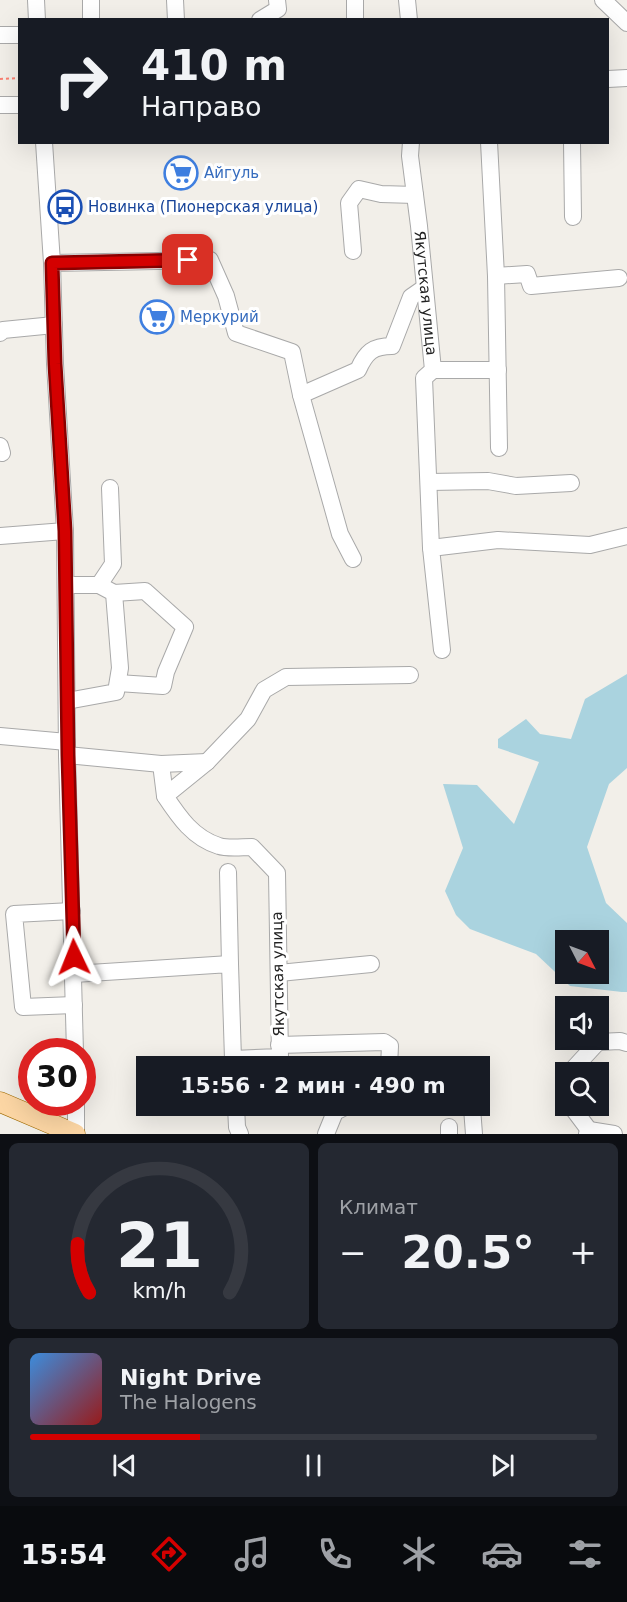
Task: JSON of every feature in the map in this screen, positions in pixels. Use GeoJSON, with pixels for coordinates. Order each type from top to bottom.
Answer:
{"type":"FeatureCollection","features":[{"type":"Feature","properties":{"kind":"main road"},"geometry":{"type":"LineString","coordinates":[[0,1102],[76,1134]]}},
{"type":"Feature","properties":{"kind":"street"},"geometry":{"type":"LineString","coordinates":[[36,0],[37,18]]}},
{"type":"Feature","properties":{"kind":"street"},"geometry":{"type":"LineString","coordinates":[[90,0],[91,18]]}},
{"type":"Feature","properties":{"kind":"street"},"geometry":{"type":"LineString","coordinates":[[176,0],[176,18]]}},
{"type":"Feature","properties":{"kind":"street"},"geometry":{"type":"LineString","coordinates":[[263,18],[278,9],[277,0]]}},
{"type":"Feature","properties":{"kind":"street"},"geometry":{"type":"LineString","coordinates":[[355,0],[355,18]]}},
{"type":"Feature","properties":{"kind":"street"},"geometry":{"type":"LineString","coordinates":[[407,0],[409,18]]}},
{"type":"Feature","properties":{"kind":"street"},"geometry":{"type":"LineString","coordinates":[[603,0],[627,22]]}},
{"type":"Feature","properties":{"kind":"street"},"geometry":{"type":"LineString","coordinates":[[0,35],[18,35]]}},
{"type":"Feature","properties":{"kind":"street"},"geometry":{"type":"LineString","coordinates":[[609,79],[627,78]]}},
{"type":"Feature","properties":{"kind":"street"},"geometry":{"type":"LineString","coordinates":[[0,105],[18,105]]}},
{"type":"Feature","properties":{"kind":"street"},"geometry":{"type":"LineString","coordinates":[[44,144],[65,531],[67,749],[75,1038]]}},
{"type":"Feature","properties":{"kind":"street","name":"Якутская улица"},"geometry":{"type":"LineString","coordinates":[[411,144],[410,156],[433,370],[424,378],[431,548],[442,650]]}},
{"type":"Feature","properties":{"kind":"street"},"geometry":{"type":"LineString","coordinates":[[489,144],[496,276],[499,448]]}},
{"type":"Feature","properties":{"kind":"street"},"geometry":{"type":"LineString","coordinates":[[572,144],[573,217]]}},
{"type":"Feature","properties":{"kind":"street"},"geometry":{"type":"LineString","coordinates":[[352,251],[350,203],[359,189],[381,194],[415,195]]}},
{"type":"Feature","properties":{"kind":"street"},"geometry":{"type":"LineString","coordinates":[[52,263],[210,260],[226,296],[236,333],[292,352],[301,395],[340,534],[353,559]]}},
{"type":"Feature","properties":{"kind":"street"},"geometry":{"type":"LineString","coordinates":[[496,276],[527,274],[531,286],[619,278]]}},
{"type":"Feature","properties":{"kind":"street"},"geometry":{"type":"LineString","coordinates":[[301,395],[358,370],[364,356],[379,346],[392,346],[411,297],[424,288]]}},
{"type":"Feature","properties":{"kind":"street"},"geometry":{"type":"LineString","coordinates":[[0,333],[3,330],[54,325]]}},
{"type":"Feature","properties":{"kind":"street"},"geometry":{"type":"LineString","coordinates":[[433,370],[498,370]]}},
{"type":"Feature","properties":{"kind":"street"},"geometry":{"type":"LineString","coordinates":[[429,482],[488,481],[516,486],[571,483]]}},
{"type":"Feature","properties":{"kind":"street"},"geometry":{"type":"LineString","coordinates":[[99,585],[113,564],[110,488]]}},
{"type":"Feature","properties":{"kind":"street"},"geometry":{"type":"LineString","coordinates":[[0,536],[65,531]]}},
{"type":"Feature","properties":{"kind":"street"},"geometry":{"type":"LineString","coordinates":[[431,548],[498,540],[590,545],[627,536]]}},
{"type":"Feature","properties":{"kind":"street"},"geometry":{"type":"LineString","coordinates":[[66,585],[99,585],[114,593],[145,591],[185,627],[166,672],[163,686],[118,683]]}},
{"type":"Feature","properties":{"kind":"street"},"geometry":{"type":"LineString","coordinates":[[67,701],[116,692],[120,668],[114,593]]}},
{"type":"Feature","properties":{"kind":"street"},"geometry":{"type":"LineString","coordinates":[[165,796],[207,762],[248,718],[264,690],[286,677],[410,675]]}},
{"type":"Feature","properties":{"kind":"street"},"geometry":{"type":"LineString","coordinates":[[0,736],[161,764],[207,762]]}},
{"type":"Feature","properties":{"kind":"street"},"geometry":{"type":"LineString","coordinates":[[161,764],[165,796]]}},
{"type":"Feature","properties":{"kind":"street","name":"Якутская улица"},"geometry":{"type":"LineString","coordinates":[[165,796],[180,819],[196,835],[220,847],[252,847],[278,873],[280,1056]]}},
{"type":"Feature","properties":{"kind":"street"},"geometry":{"type":"LineString","coordinates":[[228,872],[233,1056]]}},
{"type":"Feature","properties":{"kind":"street"},"geometry":{"type":"LineString","coordinates":[[72,911],[14,915],[23,1006],[74,1005]]}},
{"type":"Feature","properties":{"kind":"street"},"geometry":{"type":"LineString","coordinates":[[74,974],[230,964]]}},
{"type":"Feature","properties":{"kind":"street"},"geometry":{"type":"LineString","coordinates":[[279,973],[371,964]]}},
{"type":"Feature","properties":{"kind":"street"},"geometry":{"type":"LineString","coordinates":[[279,1045],[384,1042],[390,1046],[390,1056]]}},
{"type":"Feature","properties":{"kind":"street"},"geometry":{"type":"LineString","coordinates":[[579,1062],[598,1042],[627,1043]]}},
{"type":"Feature","properties":{"kind":"street"},"geometry":{"type":"LineString","coordinates":[[76,1116],[76,1134]]}},
{"type":"Feature","properties":{"kind":"street"},"geometry":{"type":"LineString","coordinates":[[236,1116],[240,1134]]}},
{"type":"Feature","properties":{"kind":"street"},"geometry":{"type":"LineString","coordinates":[[326,1134],[333,1116]]}},
{"type":"Feature","properties":{"kind":"street"},"geometry":{"type":"LineString","coordinates":[[473,1116],[474,1134]]}},
{"type":"Feature","properties":{"kind":"street"},"geometry":{"type":"LineString","coordinates":[[578,1116],[588,1132],[614,1134]]}},
{"type":"Feature","properties":{"kind":"path"},"geometry":{"type":"LineString","coordinates":[[0,79],[18,78]]}},
{"type":"Feature","properties":{"kind":"water"},"geometry":{"type":"Polygon","coordinates":[[[627,674],[627,768],[609,784],[587,847],[606,903],[627,923],[627,992],[568,984],[609,984],[609,930],[555,930],[555,972],[536,954],[470,929],[456,915],[445,891],[463,848],[443,784],[477,785],[514,824],[539,762],[498,748],[498,739],[526,719],[540,734],[571,739],[585,699],[627,674]]]}},
{"type":"Feature","properties":{"kind":"place","name":"Айгуль"},"geometry":{"type":"Point","coordinates":[181,173]}},
{"type":"Feature","properties":{"kind":"place","name":"Новинка (Пионерская улица)"},"geometry":{"type":"Point","coordinates":[65,207]}},
{"type":"Feature","properties":{"kind":"place","name":"Меркурий"},"geometry":{"type":"Point","coordinates":[157,317]}},
{"type":"Feature","properties":{"kind":"route"},"geometry":{"type":"LineString","coordinates":[[74,957],[65,531],[55,364],[52,263],[188,260]]}}]}
